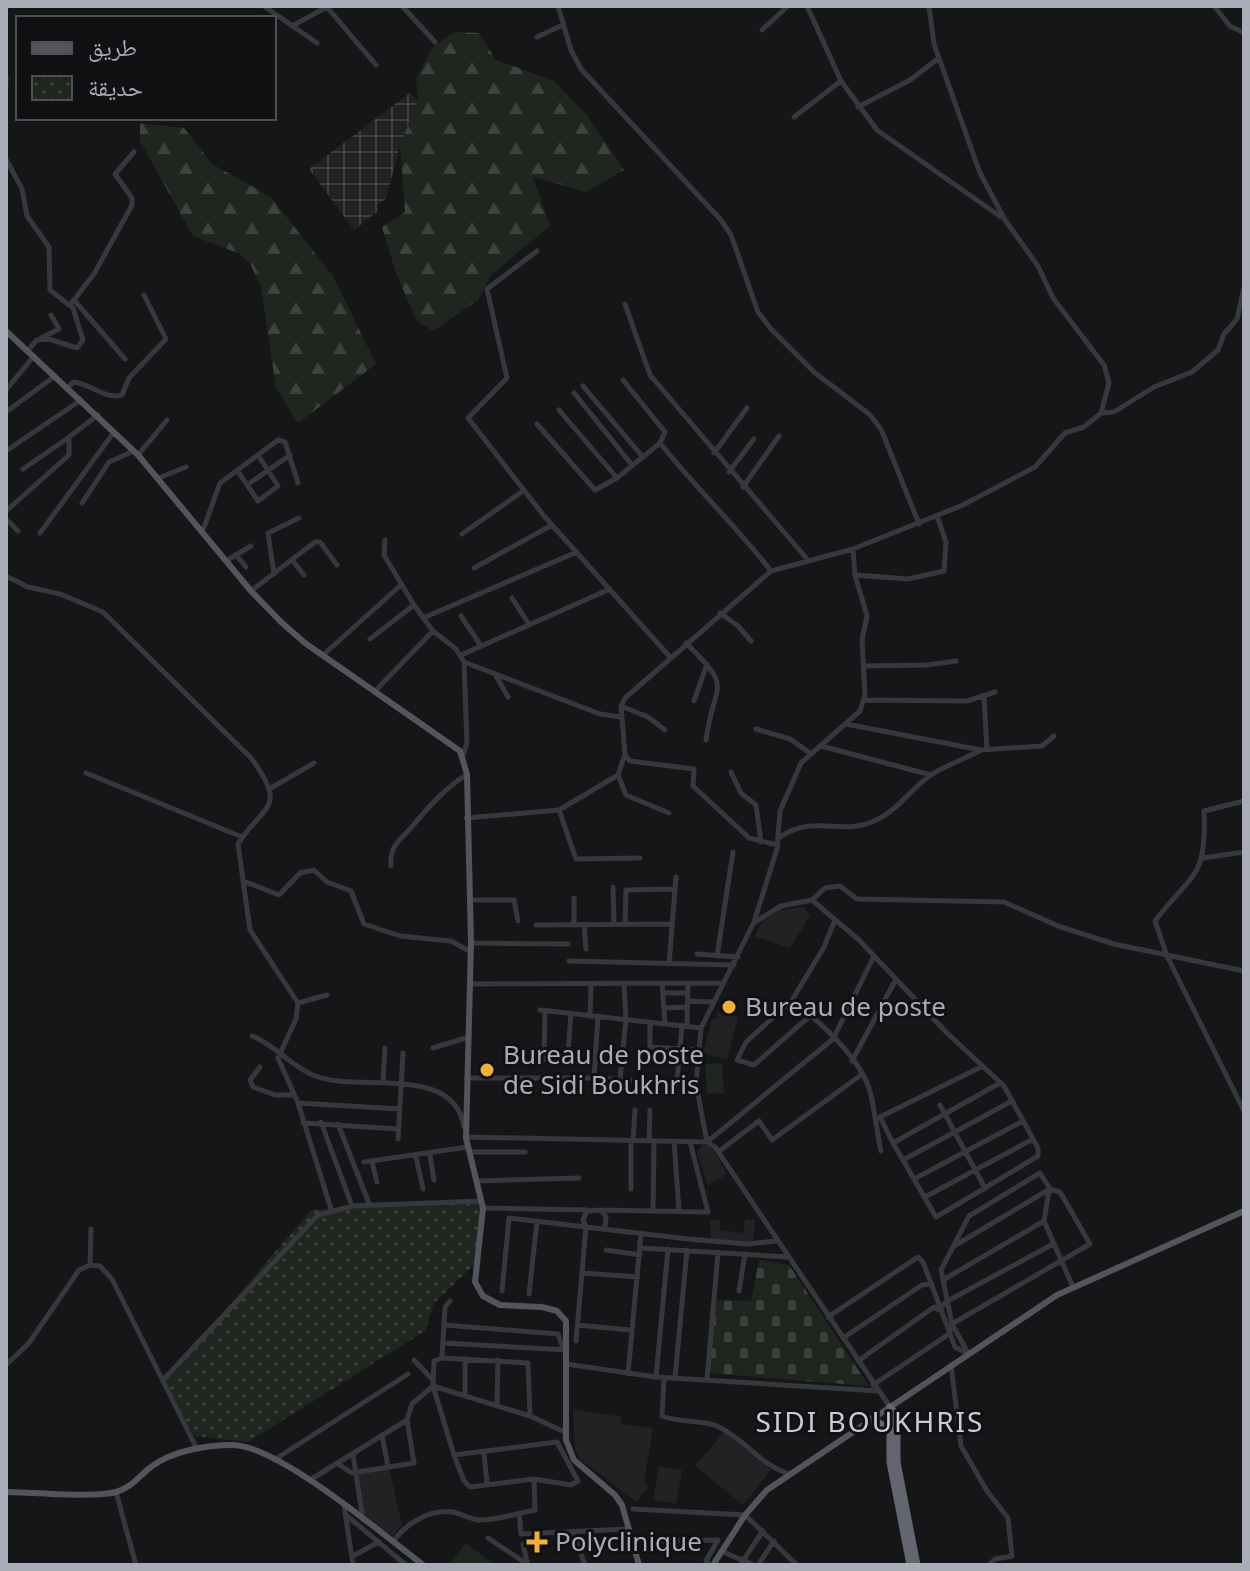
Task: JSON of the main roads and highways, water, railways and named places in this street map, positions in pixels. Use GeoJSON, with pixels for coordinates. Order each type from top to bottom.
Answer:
{"type":"FeatureCollection","features":[{"type":"Feature","properties":{"kind":"highway"},"geometry":{"type":"LineString","coordinates":[[890,1407],[890,1462],[910,1565]]}},
{"type":"Feature","properties":{"kind":"highway"},"geometry":{"type":"LineString","coordinates":[[890,1407],[897,1415],[897,1462],[917,1565]]}},
{"type":"Feature","properties":{"kind":"highway"},"geometry":{"type":"LineString","coordinates":[[872,1419],[890,1429]]}},
{"type":"Feature","properties":{"kind":"main road"},"geometry":{"type":"LineString","coordinates":[[6,331],[115,431],[159,478],[251,591],[305,643],[456,745],[463,756],[467,774],[471,900],[466,1138],[482,1204],[474,1265],[475,1282],[483,1296],[500,1305],[557,1311],[566,1321],[566,1436],[574,1460],[615,1495],[639,1565]]}},
{"type":"Feature","properties":{"kind":"main road"},"geometry":{"type":"LineString","coordinates":[[711,1565],[745,1515],[767,1490],[951,1364],[1073,1287],[1244,1211]]}},
{"type":"Feature","properties":{"kind":"main road"},"geometry":{"type":"LineString","coordinates":[[6,1492],[116,1492],[138,1480],[156,1463],[197,1449],[236,1445],[273,1460],[309,1481],[423,1565]]}},
{"type":"Feature","properties":{"kind":"place","name":"Bureau de poste"},"geometry":{"type":"Point","coordinates":[729,1007]}},
{"type":"Feature","properties":{"kind":"place","name":"Bureau de poste de Sidi Boukhris"},"geometry":{"type":"Point","coordinates":[487,1070]}},
{"type":"Feature","properties":{"kind":"place","name":"Polyclinique"},"geometry":{"type":"Point","coordinates":[537,1542]}},
{"type":"Feature","properties":{"kind":"district","name":"SIDI BOUKHRIS"},"geometry":{"type":"Point","coordinates":[870,1422]}}]}
